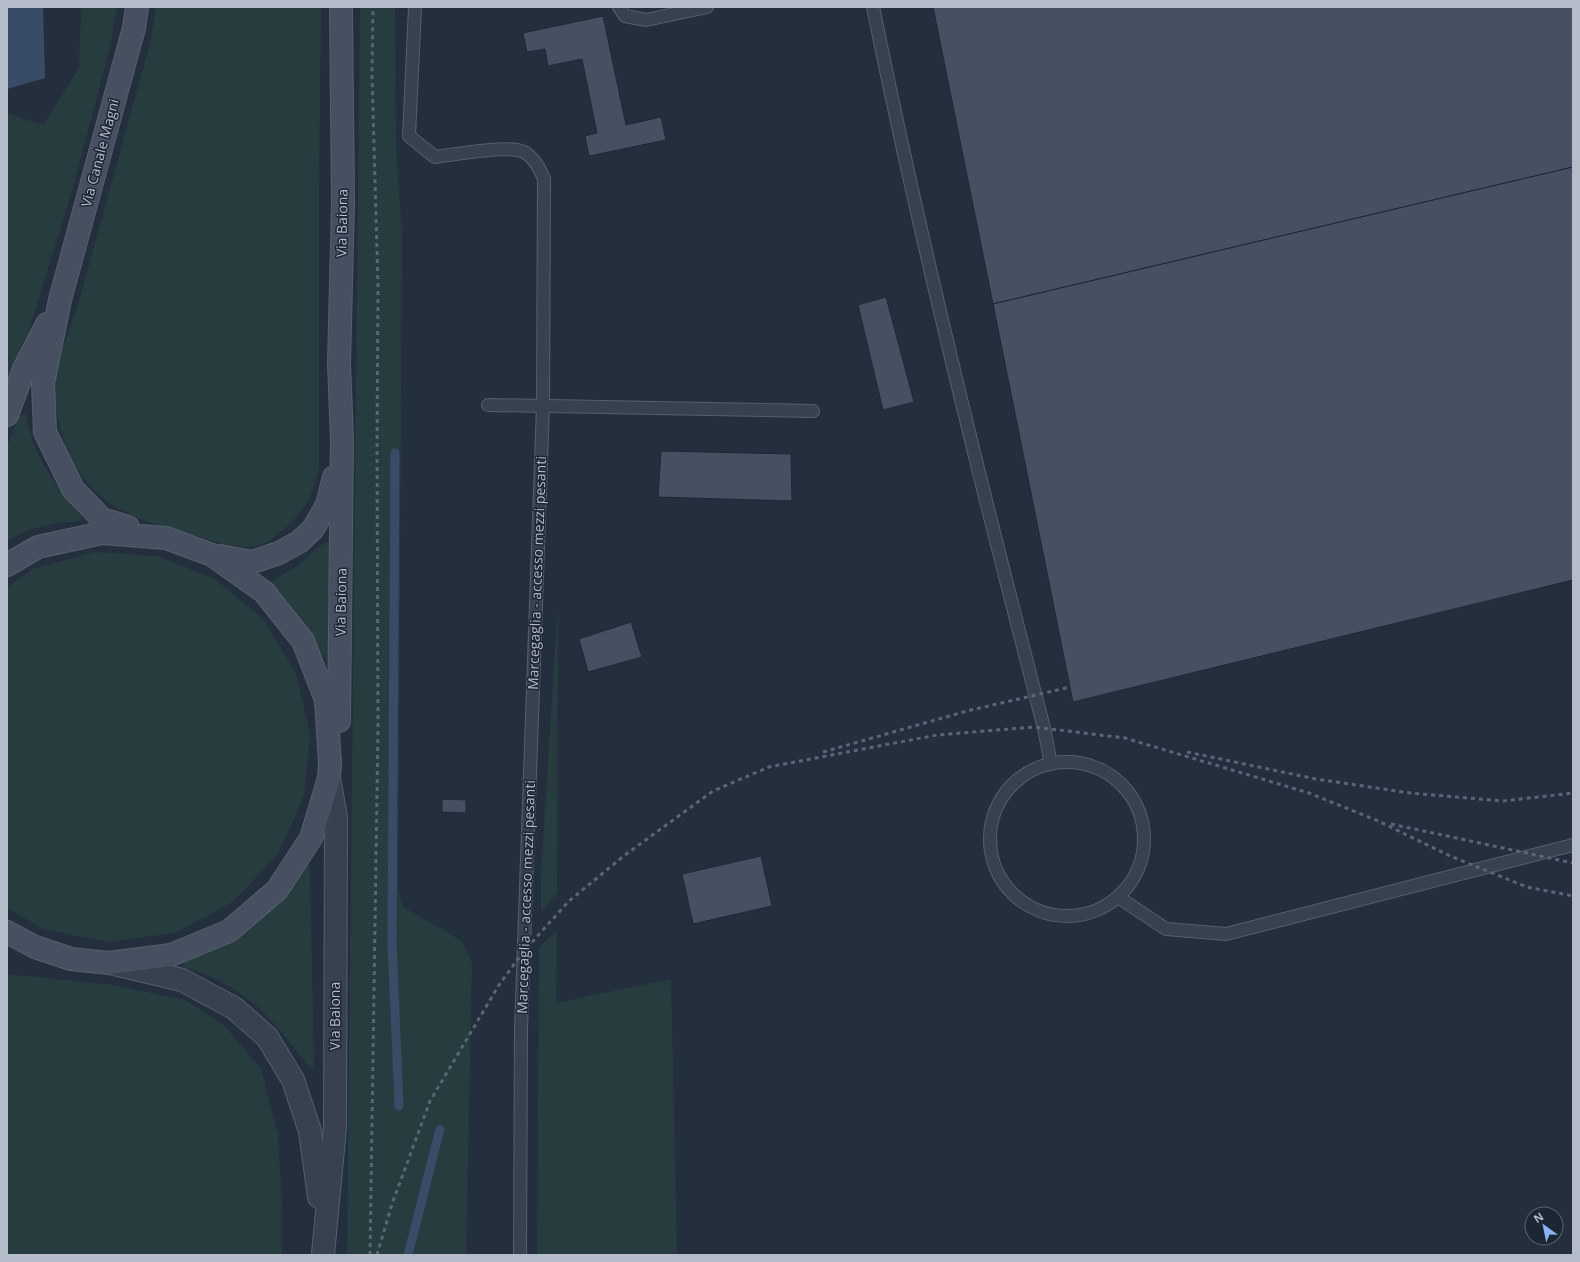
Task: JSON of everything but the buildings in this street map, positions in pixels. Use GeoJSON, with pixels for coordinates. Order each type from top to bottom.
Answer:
{"type":"FeatureCollection","features":[{"type":"Feature","properties":{"kind":"main road","name":"Via Canale Magni"},"geometry":{"type":"LineString","coordinates":[[138,7],[134,28],[60,300],[43,383],[46,432],[73,489],[102,519],[166,538]]}},
{"type":"Feature","properties":{"kind":"main road","name":"Via Baiona"},"geometry":{"type":"LineString","coordinates":[[330,771],[339,718],[342,439],[339,364],[343,203],[341,7]]}},
{"type":"Feature","properties":{"kind":"main road","name":"Via Canale Magni"},"geometry":{"type":"LineString","coordinates":[[7,415],[24,369],[60,300]]}},
{"type":"Feature","properties":{"kind":"main road","name":"Via Baiona"},"geometry":{"type":"LineString","coordinates":[[212,555],[252,562],[278,553],[299,542],[313,528],[327,505],[342,439]]}},
{"type":"Feature","properties":{"kind":"main road"},"geometry":{"type":"LineString","coordinates":[[7,565],[38,547],[102,533],[166,538],[212,555],[264,592],[303,641],[326,700],[330,771],[311,838],[277,890],[229,931],[171,955],[109,963],[71,959],[35,948],[7,932]]}},
{"type":"Feature","properties":{"kind":"main road"},"geometry":{"type":"LineString","coordinates":[[7,949],[35,948]]}},
{"type":"Feature","properties":{"kind":"street","name":"Via Baiona"},"geometry":{"type":"LineString","coordinates":[[323,1254],[335,1128],[336,817],[330,771]]}},
{"type":"Feature","properties":{"kind":"street","name":"Via Baiona"},"geometry":{"type":"LineString","coordinates":[[109,963],[182,980],[234,1008],[267,1037],[293,1080],[310,1130],[317,1175],[323,1254]]}},
{"type":"Feature","properties":{"kind":"lane","name":"Marcegaglia - accesso mezzi pesanti"},"geometry":{"type":"LineString","coordinates":[[415,7],[409,136],[435,157],[493,149],[524,151],[537,164],[544,179],[543,404],[521,1029],[520,1255]]}},
{"type":"Feature","properties":{"kind":"lane"},"geometry":{"type":"LineString","coordinates":[[619,7],[626,16],[646,20],[708,7]]}},
{"type":"Feature","properties":{"kind":"lane"},"geometry":{"type":"LineString","coordinates":[[873,7],[900,141],[975,454],[1044,728],[1051,764]]}},
{"type":"Feature","properties":{"kind":"lane"},"geometry":{"type":"LineString","coordinates":[[488,405],[543,404],[813,411]]}},
{"type":"Feature","properties":{"kind":"lane"},"geometry":{"type":"LineString","coordinates":[[1073,762],[1095,768],[1115,778],[1130,794],[1140,815],[1144,837],[1142,859],[1133,880],[1118,897],[1098,910],[1076,916],[1053,915],[1031,908],[1012,894],[998,874],[991,852],[991,829],[998,807],[1010,788],[1029,773],[1051,764],[1073,762]]}},
{"type":"Feature","properties":{"kind":"lane"},"geometry":{"type":"LineString","coordinates":[[1118,897],[1166,929],[1226,934],[1573,845]]}},
{"type":"Feature","properties":{"kind":"green space"},"geometry":{"type":"Polygon","coordinates":[[[81,7],[117,7],[110,48],[71,194],[29,331],[7,384],[7,113],[43,125],[79,68],[81,7]]]}},
{"type":"Feature","properties":{"kind":"green space"},"geometry":{"type":"Polygon","coordinates":[[[156,7],[321,7],[319,190],[319,468],[310,497],[295,518],[288,526],[273,538],[251,547],[227,545],[149,522],[128,513],[109,502],[92,489],[79,472],[68,451],[55,402],[54,383],[59,359],[76,313],[150,43],[156,7]]]}},
{"type":"Feature","properties":{"kind":"green space"},"geometry":{"type":"Polygon","coordinates":[[[360,7],[395,7],[396,148],[402,233],[398,890],[403,907],[462,941],[472,963],[466,1255],[347,1255],[360,7]]]}},
{"type":"Feature","properties":{"kind":"green space"},"geometry":{"type":"Polygon","coordinates":[[[26,414],[33,442],[46,469],[63,495],[82,518],[81,521],[58,523],[31,529],[7,541],[7,446],[19,416],[26,414]]]}},
{"type":"Feature","properties":{"kind":"green space"},"geometry":{"type":"Polygon","coordinates":[[[330,542],[328,657],[323,657],[292,608],[278,591],[269,583],[297,566],[324,543],[330,542]]]}},
{"type":"Feature","properties":{"kind":"green space"},"geometry":{"type":"Polygon","coordinates":[[[94,552],[157,556],[215,579],[263,619],[296,673],[310,734],[304,796],[278,854],[233,902],[174,933],[108,942],[43,929],[7,908],[7,587],[33,569],[94,552]]]}},
{"type":"Feature","properties":{"kind":"green space"},"geometry":{"type":"Polygon","coordinates":[[[558,605],[557,893],[541,912],[541,874],[558,605]]]}},
{"type":"Feature","properties":{"kind":"green space"},"geometry":{"type":"Polygon","coordinates":[[[306,862],[310,866],[314,1067],[309,1067],[269,1018],[240,993],[204,974],[182,967],[185,961],[198,956],[230,939],[306,862]]]}},
{"type":"Feature","properties":{"kind":"green space"},"geometry":{"type":"Polygon","coordinates":[[[557,931],[556,1003],[671,979],[677,1255],[537,1255],[539,947],[557,931]]]}},
{"type":"Feature","properties":{"kind":"green space"},"geometry":{"type":"Polygon","coordinates":[[[7,974],[113,985],[185,1000],[224,1025],[261,1069],[278,1135],[282,1204],[282,1255],[7,1255],[7,974]]]}},
{"type":"Feature","properties":{"kind":"water"},"geometry":{"type":"Polygon","coordinates":[[[7,7],[43,7],[45,78],[7,89],[7,7]]]}},
{"type":"Feature","properties":{"kind":"waterway"},"geometry":{"type":"LineString","coordinates":[[395,453],[392,942],[399,1106]]}},
{"type":"Feature","properties":{"kind":"waterway"},"geometry":{"type":"LineString","coordinates":[[408,1255],[440,1129]]}},
{"type":"Feature","properties":{"kind":"railway"},"geometry":{"type":"LineString","coordinates":[[370,1255],[378,727],[378,286],[372,75],[373,7]]}},
{"type":"Feature","properties":{"kind":"railway"},"geometry":{"type":"LineString","coordinates":[[823,752],[967,711],[1070,687]]}},
{"type":"Feature","properties":{"kind":"railway"},"geometry":{"type":"LineString","coordinates":[[377,1255],[392,1204],[430,1101],[499,985],[524,951],[569,901],[625,855],[713,791],[769,767],[937,735],[1034,727],[1125,738],[1309,793],[1376,820],[1450,856],[1527,887],[1573,896]]}},
{"type":"Feature","properties":{"kind":"railway"},"geometry":{"type":"LineString","coordinates":[[1187,752],[1316,779],[1410,793],[1503,801],[1573,793]]}},
{"type":"Feature","properties":{"kind":"railway"},"geometry":{"type":"LineString","coordinates":[[1391,824],[1573,863]]}}]}
